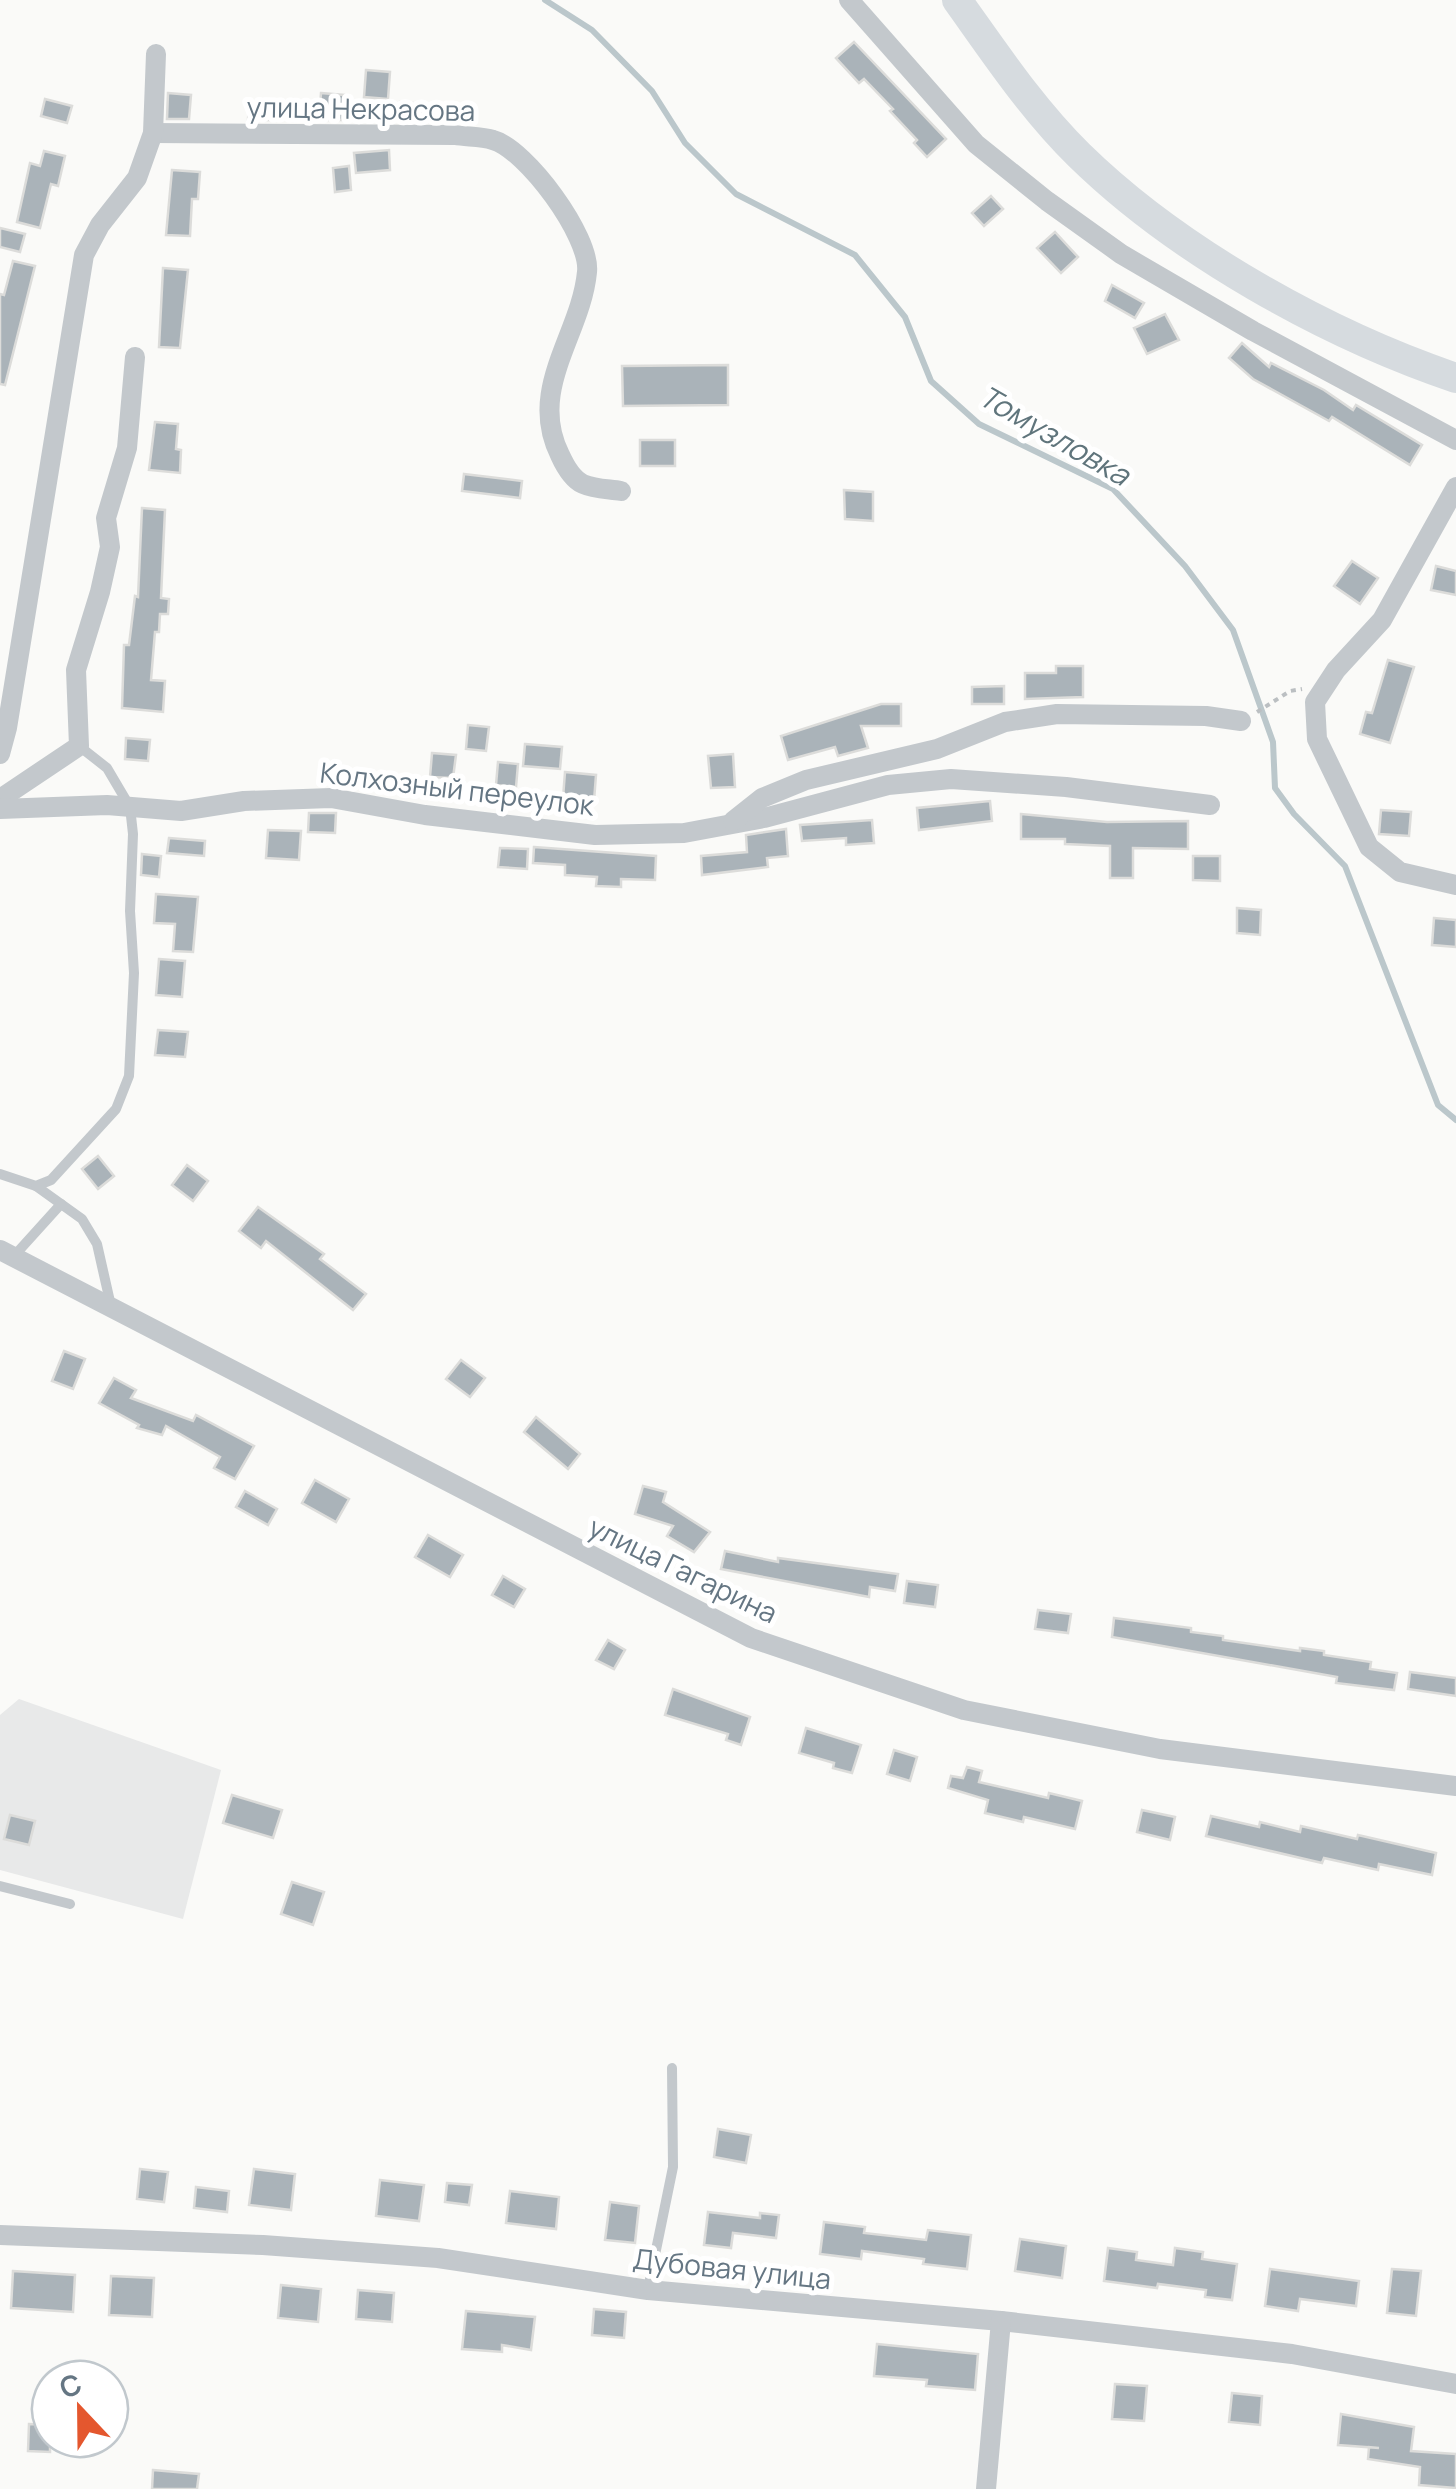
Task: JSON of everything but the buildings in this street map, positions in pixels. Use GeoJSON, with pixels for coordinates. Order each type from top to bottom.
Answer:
{"type":"FeatureCollection","features":[{"type":"Feature","properties":{"kind":"main road"},"geometry":{"type":"LineString","coordinates":[[957,0],[1052,125],[1080,156],[1134,202],[1210,258],[1282,300],[1414,364],[1456,378]]}},
{"type":"Feature","properties":{"kind":"street"},"geometry":{"type":"LineString","coordinates":[[848,0],[976,144],[1062,212],[1121,254],[1220,312],[1456,440]]}},
{"type":"Feature","properties":{"kind":"street"},"geometry":{"type":"LineString","coordinates":[[0,754],[8,728],[84,255],[100,226],[138,178],[154,132],[156,54]]}},
{"type":"Feature","properties":{"kind":"street","name":"улица Некрасова"},"geometry":{"type":"LineString","coordinates":[[154,132],[455,136],[496,140],[520,158],[551,191],[577,236],[588,269],[553,375],[549,423],[555,445],[568,471],[582,484],[621,491]]}},
{"type":"Feature","properties":{"kind":"street"},"geometry":{"type":"LineString","coordinates":[[0,799],[79,746],[76,670],[110,547],[106,518],[126,448],[136,357]]}},
{"type":"Feature","properties":{"kind":"street"},"geometry":{"type":"LineString","coordinates":[[1456,487],[1382,620],[1336,670],[1315,702],[1317,738],[1369,847],[1400,872],[1456,884]]}},
{"type":"Feature","properties":{"kind":"street","name":"Колхозный переулок"},"geometry":{"type":"LineString","coordinates":[[727,825],[762,798],[806,780],[937,750],[1004,722],[1057,714],[1206,716],[1241,722]]}},
{"type":"Feature","properties":{"kind":"street","name":"Колхозный переулок"},"geometry":{"type":"LineString","coordinates":[[0,809],[130,807],[181,811],[244,800],[331,798],[425,815],[594,835],[684,833],[888,785],[951,779],[1066,787],[1210,805]]}},
{"type":"Feature","properties":{"kind":"street","name":"улица Гагарина"},"geometry":{"type":"LineString","coordinates":[[7,1253],[751,1638],[964,1710],[1160,1749],[1456,1786]]}},
{"type":"Feature","properties":{"kind":"street","name":"Дубовая улица"},"geometry":{"type":"LineString","coordinates":[[0,2235],[263,2245],[438,2258],[648,2290],[1001,2321],[1292,2354],[1456,2384]]}},
{"type":"Feature","properties":{"kind":"street"},"geometry":{"type":"LineString","coordinates":[[986,2489],[1001,2321]]}},
{"type":"Feature","properties":{"kind":"lane"},"geometry":{"type":"LineString","coordinates":[[36,1186],[51,1180],[116,1109],[129,1076],[134,972],[130,911],[134,834],[130,807],[107,768],[79,746]]}},
{"type":"Feature","properties":{"kind":"lane"},"geometry":{"type":"LineString","coordinates":[[0,1174],[36,1186],[82,1218],[97,1244],[111,1308]]}},
{"type":"Feature","properties":{"kind":"lane"},"geometry":{"type":"LineString","coordinates":[[7,1253],[61,1204]]}},
{"type":"Feature","properties":{"kind":"lane"},"geometry":{"type":"LineString","coordinates":[[0,1886],[70,1904]]}},
{"type":"Feature","properties":{"kind":"lane"},"geometry":{"type":"LineString","coordinates":[[648,2290],[673,2167],[672,2068]]}},
{"type":"Feature","properties":{"kind":"path"},"geometry":{"type":"LineString","coordinates":[[1241,722],[1290,691]]}},
{"type":"Feature","properties":{"kind":"shaded area"},"geometry":{"type":"Polygon","coordinates":[[[19,1699],[221,1770],[183,1919],[0,1870],[0,1715],[19,1699]]]}},
{"type":"Feature","properties":{"kind":"waterway","name":"Томузловка"},"geometry":{"type":"LineString","coordinates":[[545,0],[592,30],[652,91],[685,143],[736,194],[855,255],[905,317],[931,381],[979,424],[1113,489],[1185,566],[1233,630],[1273,742],[1275,788],[1294,814],[1345,866],[1438,1105],[1456,1120]]}}]}
